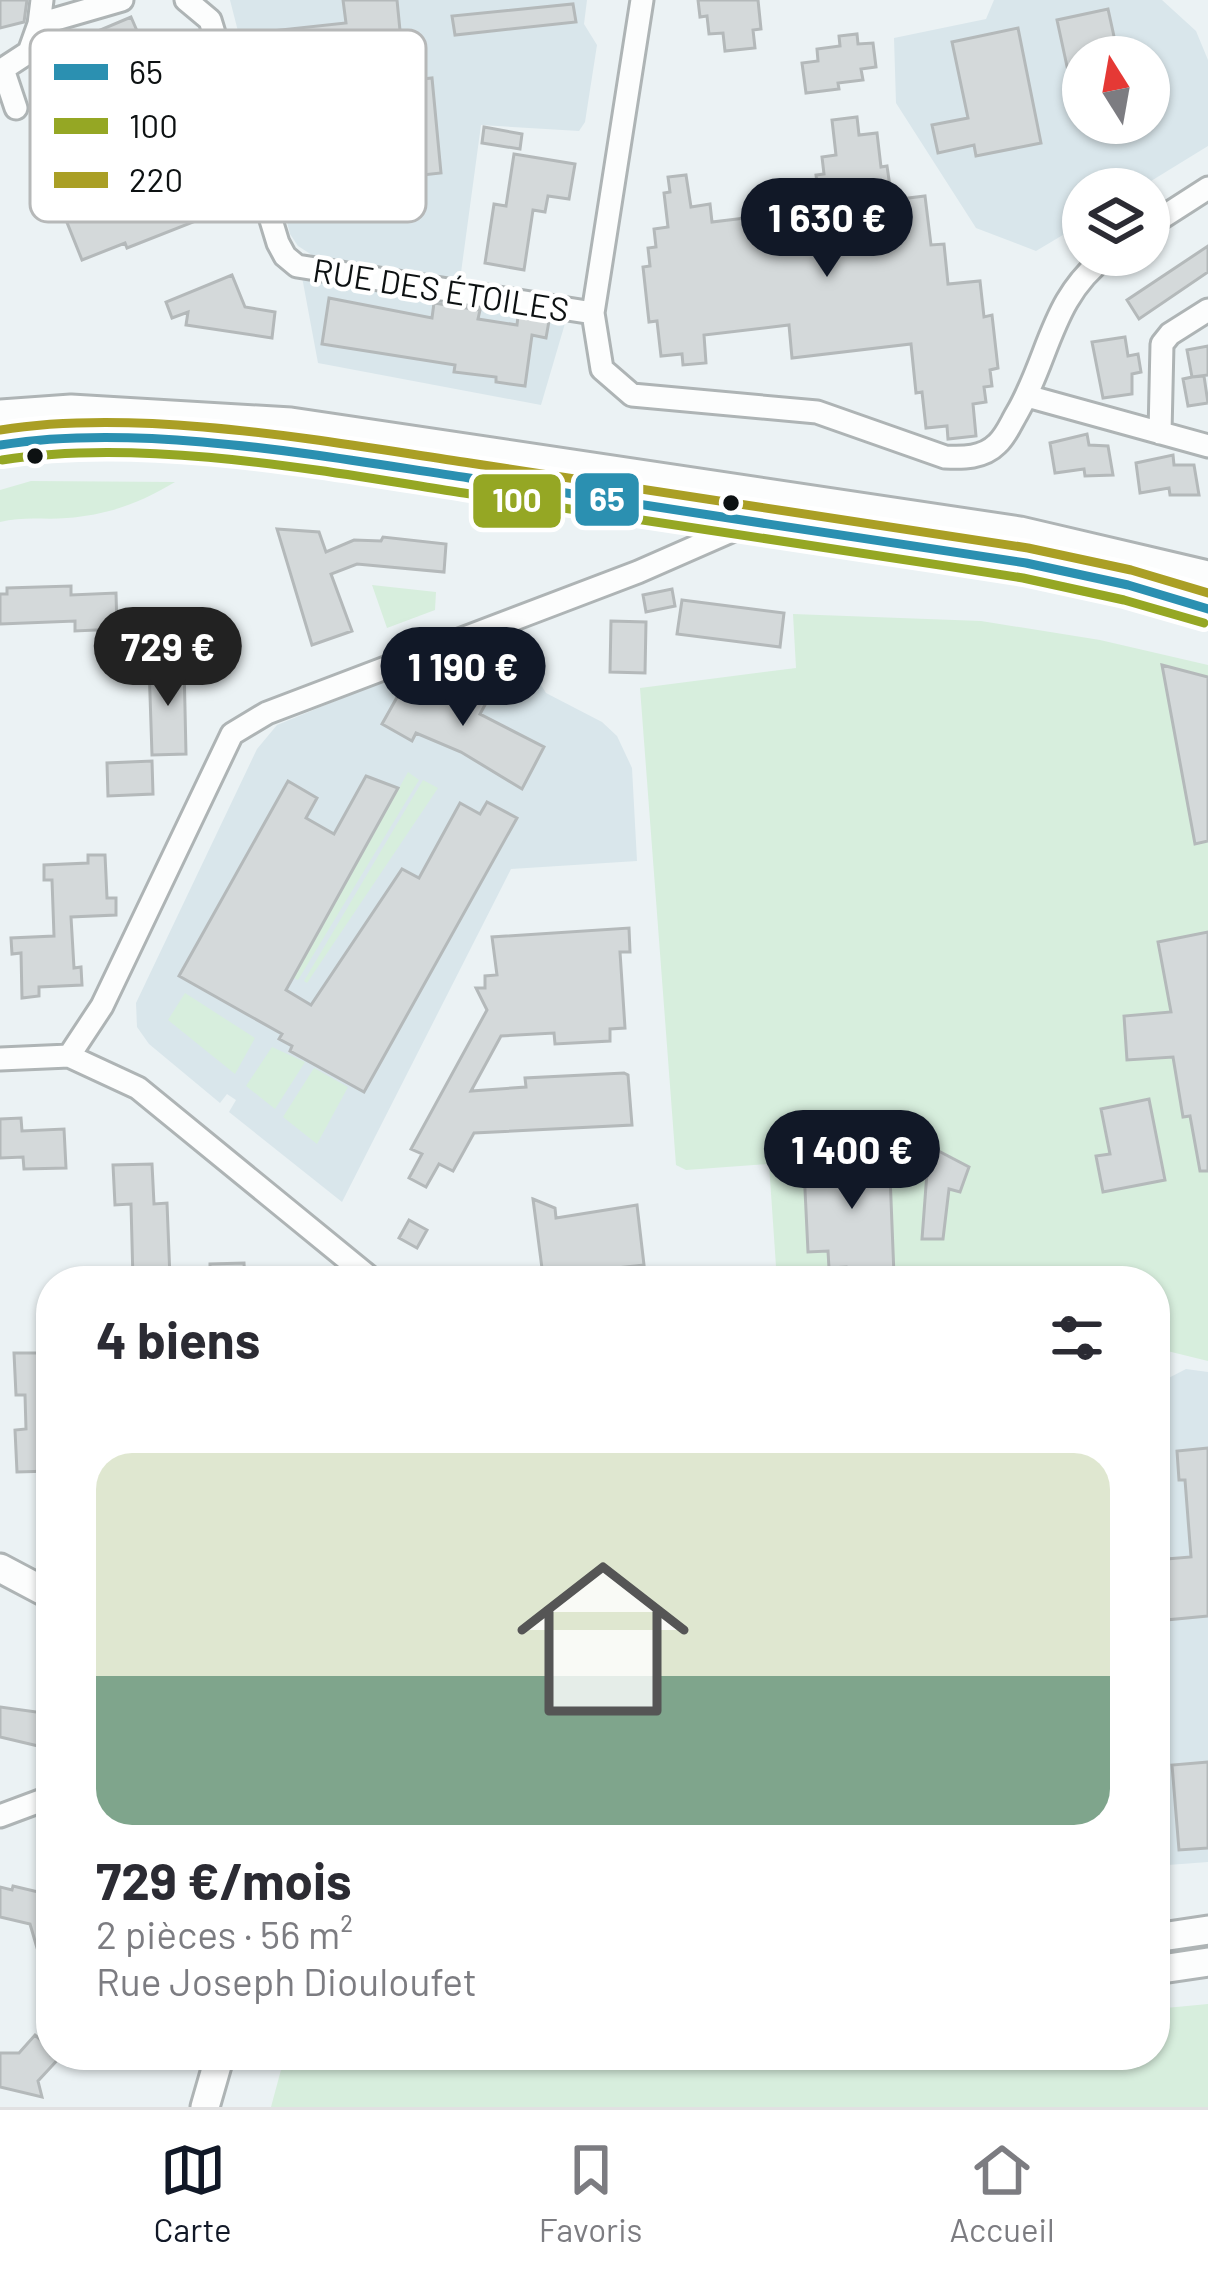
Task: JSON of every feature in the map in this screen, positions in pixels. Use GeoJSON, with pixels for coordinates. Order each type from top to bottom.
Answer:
{"type":"FeatureCollection","features":[{"type":"Feature","properties":{"kind":"main road"},"geometry":{"type":"LineString","coordinates":[[0,414],[94,409],[291,422],[1020,531],[1208,575]]}},
{"type":"Feature","properties":{"kind":"main road"},"geometry":{"type":"LineString","coordinates":[[0,446],[31,440],[146,440],[295,452],[1026,563],[1128,585],[1208,609]]}},
{"type":"Feature","properties":{"kind":"main road"},"geometry":{"type":"LineString","coordinates":[[0,1568],[36,1587]]}},
{"type":"Feature","properties":{"kind":"main road"},"geometry":{"type":"LineString","coordinates":[[1170,1936],[1208,1930]]}},
{"type":"Feature","properties":{"kind":"main road"},"geometry":{"type":"LineString","coordinates":[[1170,1968],[1208,1962]]}},
{"type":"Feature","properties":{"kind":"main road"},"geometry":{"type":"LineString","coordinates":[[205,2107],[216,2070]]}},
{"type":"Feature","properties":{"kind":"street"},"geometry":{"type":"LineString","coordinates":[[37,30],[42,0]]}},
{"type":"Feature","properties":{"kind":"street"},"geometry":{"type":"LineString","coordinates":[[39,24],[122,0]]}},
{"type":"Feature","properties":{"kind":"street","name":"RUE DES ÉTOILES"},"geometry":{"type":"LineString","coordinates":[[186,0],[211,20],[214,30]]}},
{"type":"Feature","properties":{"kind":"street"},"geometry":{"type":"LineString","coordinates":[[642,0],[593,313],[602,369],[632,395],[817,412],[945,457],[967,458],[1001,441],[1027,396],[1062,306],[1082,276]]}},
{"type":"Feature","properties":{"kind":"street"},"geometry":{"type":"LineString","coordinates":[[16,108],[1,69],[30,49]]}},
{"type":"Feature","properties":{"kind":"street"},"geometry":{"type":"LineString","coordinates":[[1170,212],[1208,188]]}},
{"type":"Feature","properties":{"kind":"street","name":"RUE DES ÉTOILES"},"geometry":{"type":"LineString","coordinates":[[272,222],[285,256],[297,266],[593,313]]}},
{"type":"Feature","properties":{"kind":"street"},"geometry":{"type":"LineString","coordinates":[[1160,433],[1162,344],[1208,310]]}},
{"type":"Feature","properties":{"kind":"street"},"geometry":{"type":"LineString","coordinates":[[1027,396],[1208,446]]}},
{"type":"Feature","properties":{"kind":"street"},"geometry":{"type":"LineString","coordinates":[[69,1056],[102,1006],[232,734],[267,713],[638,572],[758,520]]}},
{"type":"Feature","properties":{"kind":"street"},"geometry":{"type":"LineString","coordinates":[[0,1059],[69,1056],[138,1088],[356,1266]]}},
{"type":"Feature","properties":{"kind":"street"},"geometry":{"type":"LineString","coordinates":[[0,1816],[36,1803]]}},
{"type":"Feature","properties":{"kind":"shaded area"},"geometry":{"type":"Polygon","coordinates":[[[230,0],[587,0],[584,24],[597,45],[585,122],[579,131],[481,125],[460,280],[312,255],[298,246],[287,222],[426,222],[426,30],[238,30],[230,0]]]}},
{"type":"Feature","properties":{"kind":"shaded area"},"geometry":{"type":"Polygon","coordinates":[[[994,0],[1162,0],[1196,31],[1208,60],[1208,146],[1170,169],[1062,168],[1062,236],[1036,251],[976,228],[896,103],[894,38],[986,19],[994,0]]]}},
{"type":"Feature","properties":{"kind":"shaded area"},"geometry":{"type":"Polygon","coordinates":[[[302,277],[566,320],[541,405],[318,363],[302,277]]]}},
{"type":"Feature","properties":{"kind":"shaded area"},"geometry":{"type":"Polygon","coordinates":[[[495,635],[511,649],[533,653],[546,693],[602,722],[617,736],[632,768],[637,861],[511,869],[342,1202],[229,1112],[236,1100],[227,1094],[220,1103],[149,1044],[137,1027],[136,1003],[257,749],[277,725],[495,635]]]}},
{"type":"Feature","properties":{"kind":"shaded area"},"geometry":{"type":"Polygon","coordinates":[[[1186,1369],[1208,1372],[1208,1862],[1170,1865],[1170,1377],[1186,1369]]]}},
{"type":"Feature","properties":{"kind":"green space"},"geometry":{"type":"Polygon","coordinates":[[[31,481],[175,482],[110,511],[0,522],[0,490],[31,481]]]}},
{"type":"Feature","properties":{"kind":"green space"},"geometry":{"type":"Polygon","coordinates":[[[372,585],[436,592],[435,610],[387,628],[372,585]]]}},
{"type":"Feature","properties":{"kind":"green space"},"geometry":{"type":"Polygon","coordinates":[[[793,614],[981,621],[1100,640],[1208,665],[1208,1361],[1170,1352],[1170,1266],[776,1266],[769,1164],[686,1170],[676,1165],[640,688],[796,668],[793,614]]]}},
{"type":"Feature","properties":{"kind":"green space"},"geometry":{"type":"Polygon","coordinates":[[[408,772],[419,780],[298,980],[294,978],[408,772]]]}},
{"type":"Feature","properties":{"kind":"green space"},"geometry":{"type":"Polygon","coordinates":[[[423,780],[438,788],[307,983],[304,981],[423,780]]]}},
{"type":"Feature","properties":{"kind":"green space"},"geometry":{"type":"Polygon","coordinates":[[[185,993],[255,1038],[235,1074],[168,1020],[185,993]]]}},
{"type":"Feature","properties":{"kind":"green space"},"geometry":{"type":"Polygon","coordinates":[[[272,1047],[305,1062],[275,1109],[246,1086],[272,1047]]]}},
{"type":"Feature","properties":{"kind":"green space"},"geometry":{"type":"Polygon","coordinates":[[[314,1068],[348,1087],[317,1144],[283,1117],[314,1068]]]}},
{"type":"Feature","properties":{"kind":"green space"},"geometry":{"type":"Polygon","coordinates":[[[1208,2004],[1208,2107],[271,2107],[281,2070],[1170,2070],[1170,2008],[1208,2004]]]}},
{"type":"Feature","properties":{"kind":"building"},"geometry":{"type":"Polygon","coordinates":[[[0,0],[27,0],[24,22],[0,28],[0,0]]]}},
{"type":"Feature","properties":{"kind":"building"},"geometry":{"type":"Polygon","coordinates":[[[343,0],[397,0],[400,30],[280,30],[346,23],[343,0]]]}},
{"type":"Feature","properties":{"kind":"building"},"geometry":{"type":"Polygon","coordinates":[[[698,0],[758,0],[761,29],[753,30],[755,48],[725,51],[723,33],[709,34],[707,16],[700,17],[698,0]]]}},
{"type":"Feature","properties":{"kind":"building"},"geometry":{"type":"Polygon","coordinates":[[[573,4],[576,22],[455,35],[452,16],[573,4]]]}},
{"type":"Feature","properties":{"kind":"building"},"geometry":{"type":"Polygon","coordinates":[[[1108,9],[1114,36],[1062,36],[1062,43],[1057,20],[1108,9]]]}},
{"type":"Feature","properties":{"kind":"building"},"geometry":{"type":"Polygon","coordinates":[[[131,17],[137,30],[100,30],[131,17]]]}},
{"type":"Feature","properties":{"kind":"building"},"geometry":{"type":"Polygon","coordinates":[[[1018,28],[1041,143],[976,156],[974,145],[938,153],[932,125],[968,118],[952,42],[1018,28]]]}},
{"type":"Feature","properties":{"kind":"building"},"geometry":{"type":"Polygon","coordinates":[[[857,34],[858,44],[873,43],[876,67],[861,69],[863,80],[838,83],[839,89],[806,93],[802,63],[818,61],[817,49],[840,46],[839,36],[857,34]]]}},
{"type":"Feature","properties":{"kind":"building"},"geometry":{"type":"Polygon","coordinates":[[[432,78],[441,173],[426,175],[426,79],[432,78]]]}},
{"type":"Feature","properties":{"kind":"building"},"geometry":{"type":"Polygon","coordinates":[[[857,117],[859,135],[877,133],[892,200],[925,196],[931,245],[944,244],[948,284],[980,281],[984,317],[992,315],[998,368],[990,370],[992,386],[984,387],[986,402],[973,404],[976,436],[948,439],[947,426],[926,428],[922,392],[916,393],[911,344],[792,358],[789,325],[704,335],[706,363],[683,365],[682,354],[661,356],[657,321],[649,322],[643,267],[650,266],[648,248],[656,247],[654,229],[668,227],[664,193],[670,192],[668,177],[686,175],[691,207],[710,204],[712,222],[778,214],[776,196],[818,191],[816,175],[824,174],[822,157],[836,155],[832,120],[857,117]]]}},
{"type":"Feature","properties":{"kind":"building"},"geometry":{"type":"Polygon","coordinates":[[[484,127],[522,134],[520,149],[482,143],[484,127]]]}},
{"type":"Feature","properties":{"kind":"building"},"geometry":{"type":"Polygon","coordinates":[[[514,154],[575,164],[569,199],[548,196],[545,212],[533,210],[524,270],[485,263],[494,204],[506,206],[514,154]]]}},
{"type":"Feature","properties":{"kind":"building"},"geometry":{"type":"Polygon","coordinates":[[[67,222],[193,222],[127,248],[125,243],[82,260],[67,222]]]}},
{"type":"Feature","properties":{"kind":"building"},"geometry":{"type":"Polygon","coordinates":[[[1208,246],[1208,272],[1139,319],[1127,300],[1170,276],[1170,271],[1208,246]]]}},
{"type":"Feature","properties":{"kind":"building"},"geometry":{"type":"Polygon","coordinates":[[[232,275],[245,307],[275,312],[272,338],[186,325],[188,312],[172,318],[166,302],[232,275]]]}},
{"type":"Feature","properties":{"kind":"building"},"geometry":{"type":"Polygon","coordinates":[[[329,298],[432,318],[434,303],[480,310],[478,319],[517,325],[518,316],[549,321],[546,338],[532,335],[525,386],[454,372],[455,365],[322,344],[329,298]]]}},
{"type":"Feature","properties":{"kind":"building"},"geometry":{"type":"Polygon","coordinates":[[[1125,337],[1128,356],[1138,354],[1141,372],[1132,374],[1132,394],[1103,398],[1092,342],[1125,337]]]}},
{"type":"Feature","properties":{"kind":"building"},"geometry":{"type":"Polygon","coordinates":[[[1208,346],[1208,375],[1192,377],[1187,350],[1208,346]]]}},
{"type":"Feature","properties":{"kind":"building"},"geometry":{"type":"Polygon","coordinates":[[[1204,376],[1208,403],[1188,406],[1183,379],[1204,376]]]}},
{"type":"Feature","properties":{"kind":"building"},"geometry":{"type":"Polygon","coordinates":[[[1087,434],[1089,445],[1108,446],[1113,475],[1085,476],[1084,469],[1055,473],[1050,443],[1087,434]]]}},
{"type":"Feature","properties":{"kind":"building"},"geometry":{"type":"Polygon","coordinates":[[[1173,455],[1174,465],[1194,465],[1199,495],[1170,495],[1169,488],[1140,493],[1136,463],[1173,455]]]}},
{"type":"Feature","properties":{"kind":"building"},"geometry":{"type":"Polygon","coordinates":[[[277,529],[319,532],[326,552],[354,540],[381,541],[383,537],[446,544],[444,572],[357,564],[331,574],[352,631],[312,645],[277,529]]]}},
{"type":"Feature","properties":{"kind":"building"},"geometry":{"type":"Polygon","coordinates":[[[71,586],[71,595],[116,593],[117,629],[75,631],[75,621],[0,624],[0,594],[7,594],[7,588],[71,586]]]}},
{"type":"Feature","properties":{"kind":"building"},"geometry":{"type":"Polygon","coordinates":[[[672,589],[675,606],[646,612],[643,595],[672,589]]]}},
{"type":"Feature","properties":{"kind":"building"},"geometry":{"type":"Polygon","coordinates":[[[682,600],[784,613],[780,647],[677,634],[682,600]]]}},
{"type":"Feature","properties":{"kind":"building"},"geometry":{"type":"Polygon","coordinates":[[[611,621],[646,622],[645,673],[610,672],[611,621]]]}},
{"type":"Feature","properties":{"kind":"building"},"geometry":{"type":"Polygon","coordinates":[[[184,664],[186,754],[152,755],[149,665],[184,664]]]}},
{"type":"Feature","properties":{"kind":"building"},"geometry":{"type":"Polygon","coordinates":[[[1162,665],[1208,677],[1208,841],[1195,844],[1162,665]]]}},
{"type":"Feature","properties":{"kind":"building"},"geometry":{"type":"Polygon","coordinates":[[[409,676],[443,694],[449,683],[486,703],[480,714],[544,747],[522,789],[461,752],[416,733],[412,741],[382,724],[409,676]]]}},
{"type":"Feature","properties":{"kind":"building"},"geometry":{"type":"Polygon","coordinates":[[[152,761],[153,794],[108,796],[107,763],[152,761]]]}},
{"type":"Feature","properties":{"kind":"building"},"geometry":{"type":"Polygon","coordinates":[[[366,776],[398,788],[286,990],[311,1005],[402,869],[419,878],[460,803],[480,814],[487,802],[517,818],[364,1092],[290,1051],[292,1046],[279,1039],[282,1034],[179,976],[288,781],[317,798],[306,818],[334,834],[366,776]]]}},
{"type":"Feature","properties":{"kind":"building"},"geometry":{"type":"Polygon","coordinates":[[[88,855],[105,855],[107,898],[116,898],[116,915],[71,917],[74,968],[81,967],[82,985],[39,987],[39,996],[22,998],[21,953],[12,954],[11,938],[54,936],[52,880],[44,880],[44,865],[88,863],[88,855]]]}},
{"type":"Feature","properties":{"kind":"building"},"geometry":{"type":"Polygon","coordinates":[[[629,928],[630,952],[620,952],[625,1028],[610,1029],[610,1041],[555,1044],[554,1033],[501,1036],[471,1091],[526,1087],[525,1078],[624,1073],[628,1075],[632,1125],[474,1133],[453,1171],[439,1164],[426,1187],[409,1178],[422,1154],[411,1149],[487,1010],[476,988],[485,988],[485,976],[497,975],[492,937],[629,928]]]}},
{"type":"Feature","properties":{"kind":"building"},"geometry":{"type":"Polygon","coordinates":[[[1208,932],[1208,1171],[1200,1171],[1190,1116],[1183,1117],[1173,1057],[1127,1060],[1124,1016],[1171,1012],[1158,942],[1208,932]]]}},
{"type":"Feature","properties":{"kind":"building"},"geometry":{"type":"Polygon","coordinates":[[[1149,1099],[1165,1180],[1103,1192],[1096,1156],[1110,1154],[1101,1109],[1149,1099]]]}},
{"type":"Feature","properties":{"kind":"building"},"geometry":{"type":"Polygon","coordinates":[[[21,1118],[22,1131],[64,1129],[66,1168],[24,1169],[23,1157],[0,1158],[0,1119],[21,1118]]]}},
{"type":"Feature","properties":{"kind":"building"},"geometry":{"type":"Polygon","coordinates":[[[929,1146],[969,1167],[960,1192],[949,1189],[943,1239],[922,1239],[929,1146]]]}},
{"type":"Feature","properties":{"kind":"building"},"geometry":{"type":"Polygon","coordinates":[[[889,1150],[894,1266],[829,1266],[828,1251],[808,1252],[804,1169],[824,1168],[823,1153],[889,1150]]]}},
{"type":"Feature","properties":{"kind":"building"},"geometry":{"type":"Polygon","coordinates":[[[152,1164],[154,1204],[167,1203],[170,1266],[133,1266],[131,1204],[115,1205],[113,1165],[152,1164]]]}},
{"type":"Feature","properties":{"kind":"building"},"geometry":{"type":"Polygon","coordinates":[[[533,1199],[555,1208],[556,1218],[637,1205],[644,1265],[542,1266],[533,1199]]]}},
{"type":"Feature","properties":{"kind":"building"},"geometry":{"type":"Polygon","coordinates":[[[409,1220],[427,1230],[417,1248],[399,1238],[409,1220]]]}},
{"type":"Feature","properties":{"kind":"building"},"geometry":{"type":"Polygon","coordinates":[[[14,1353],[36,1353],[36,1471],[17,1472],[15,1430],[26,1429],[25,1395],[16,1395],[14,1353]]]}},
{"type":"Feature","properties":{"kind":"building"},"geometry":{"type":"Polygon","coordinates":[[[1208,1448],[1208,1616],[1170,1620],[1170,1559],[1191,1557],[1185,1480],[1179,1480],[1177,1451],[1208,1448]]]}},
{"type":"Feature","properties":{"kind":"building"},"geometry":{"type":"Polygon","coordinates":[[[0,1707],[36,1712],[36,1745],[0,1737],[0,1707]]]}},
{"type":"Feature","properties":{"kind":"building"},"geometry":{"type":"Polygon","coordinates":[[[1208,1762],[1208,1848],[1179,1850],[1172,1765],[1208,1762]]]}},
{"type":"Feature","properties":{"kind":"building"},"geometry":{"type":"Polygon","coordinates":[[[13,1886],[36,1892],[36,1944],[30,1924],[0,1917],[0,1887],[12,1890],[13,1886]]]}},
{"type":"Feature","properties":{"kind":"building"},"geometry":{"type":"Polygon","coordinates":[[[35,2035],[36,2070],[48,2070],[38,2081],[42,2097],[0,2087],[0,2053],[19,2053],[35,2035]]]}},
{"type":"Feature","properties":{"kind":"transit line","name":"220"},"geometry":{"type":"LineString","coordinates":[[0,430],[114,422],[296,437],[1028,548],[1131,570],[1208,593]]}},
{"type":"Feature","properties":{"kind":"transit line","name":"65"},"geometry":{"type":"LineString","coordinates":[[0,445],[114,438],[295,452],[1026,563],[1128,585],[1208,609]]}},
{"type":"Feature","properties":{"kind":"transit line","name":"100"},"geometry":{"type":"LineString","coordinates":[[2,460],[114,452],[293,467],[1023,578],[1204,623]]}}]}
